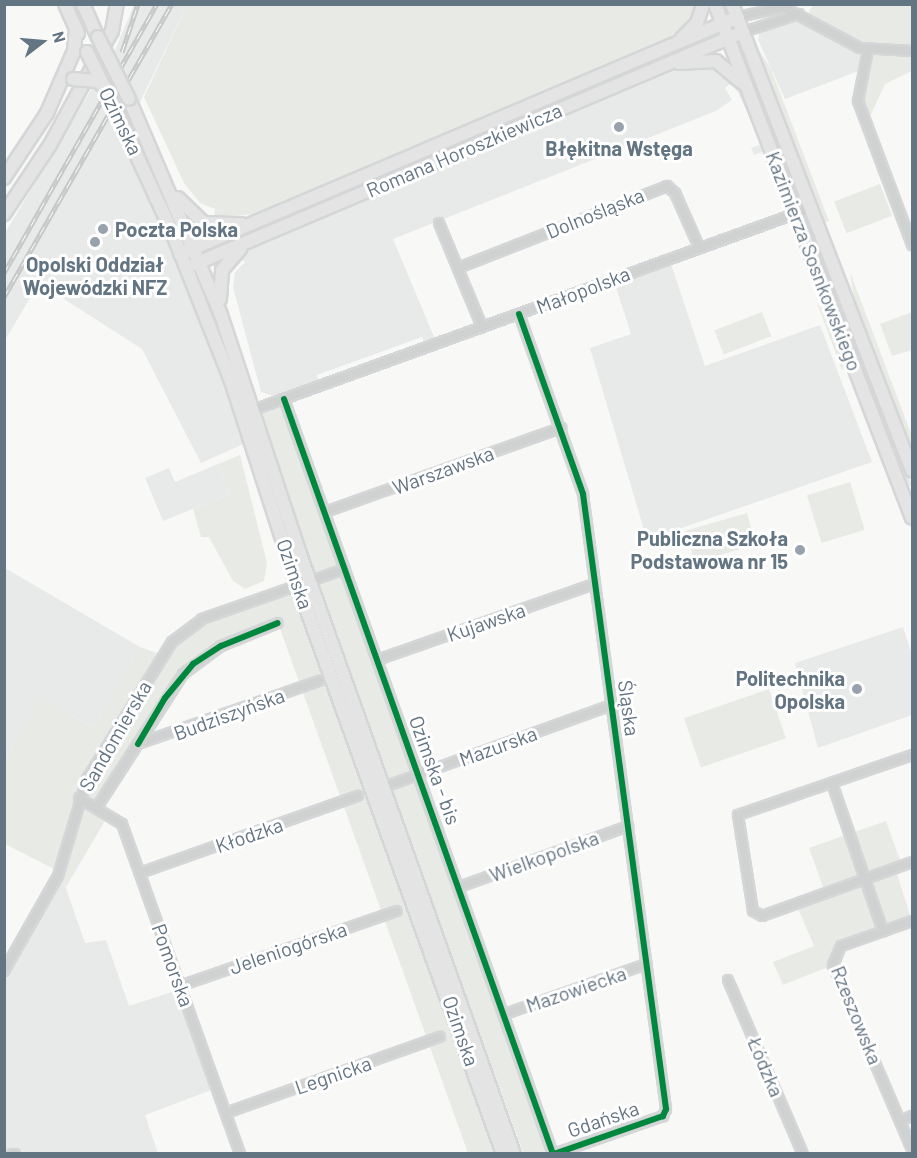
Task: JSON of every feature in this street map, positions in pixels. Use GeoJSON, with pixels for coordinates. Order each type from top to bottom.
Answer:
{"type":"FeatureCollection","features":[{"type":"Feature","properties":{"kind":"street","name":"Ozimska"},"geometry":{"type":"LineString","coordinates":[[65,4],[119,117],[180,254],[231,381],[304,583],[503,1154]]}},
{"type":"Feature","properties":{"kind":"street","name":"Ozimska"},"geometry":{"type":"LineString","coordinates":[[83,4],[172,191],[196,248],[253,410],[304,583],[384,787],[514,1154]]}},
{"type":"Feature","properties":{"kind":"street"},"geometry":{"type":"LineString","coordinates":[[4,214],[50,145],[112,31],[117,4]]}},
{"type":"Feature","properties":{"kind":"street"},"geometry":{"type":"LineString","coordinates":[[679,42],[697,22],[703,4]]}},
{"type":"Feature","properties":{"kind":"street","name":"Kazimierza Sosnkowskiego"},"geometry":{"type":"LineString","coordinates":[[715,4],[912,518]]}},
{"type":"Feature","properties":{"kind":"street","name":"Kazimierza Sosnkowskiego"},"geometry":{"type":"LineString","coordinates":[[732,4],[912,470]]}},
{"type":"Feature","properties":{"kind":"street"},"geometry":{"type":"LineString","coordinates":[[738,17],[778,6],[799,14],[868,50],[912,51]]}},
{"type":"Feature","properties":{"kind":"street"},"geometry":{"type":"LineString","coordinates":[[743,32],[799,14]]}},
{"type":"Feature","properties":{"kind":"street","name":"Romana Horoszkiewicza"},"geometry":{"type":"LineString","coordinates":[[180,254],[738,17]]}},
{"type":"Feature","properties":{"kind":"street"},"geometry":{"type":"LineString","coordinates":[[4,178],[36,134],[60,87],[74,51],[76,28]]}},
{"type":"Feature","properties":{"kind":"street","name":"Romana Horoszkiewicza"},"geometry":{"type":"LineString","coordinates":[[185,268],[743,32]]}},
{"type":"Feature","properties":{"kind":"street"},"geometry":{"type":"LineString","coordinates":[[868,50],[858,101],[912,245]]}},
{"type":"Feature","properties":{"kind":"street"},"geometry":{"type":"LineString","coordinates":[[655,69],[701,58],[723,63],[736,75],[756,109]]}},
{"type":"Feature","properties":{"kind":"street"},"geometry":{"type":"LineString","coordinates":[[60,87],[73,79],[97,81],[104,86]]}},
{"type":"Feature","properties":{"kind":"street","name":"Dolnośląska"},"geometry":{"type":"LineString","coordinates":[[458,268],[667,186],[675,193],[699,247]]}},
{"type":"Feature","properties":{"kind":"street"},"geometry":{"type":"LineString","coordinates":[[172,191],[204,223],[252,222]]}},
{"type":"Feature","properties":{"kind":"street","name":"Małopolska"},"geometry":{"type":"LineString","coordinates":[[253,410],[812,208]]}},
{"type":"Feature","properties":{"kind":"street"},"geometry":{"type":"LineString","coordinates":[[439,223],[482,327]]}},
{"type":"Feature","properties":{"kind":"street"},"geometry":{"type":"LineString","coordinates":[[221,315],[219,285],[224,264],[257,237]]}},
{"type":"Feature","properties":{"kind":"street","name":"Śląska"},"geometry":{"type":"LineString","coordinates":[[519,314],[583,494],[666,1109],[663,1116]]}},
{"type":"Feature","properties":{"kind":"street","name":"Ozimska - bis"},"geometry":{"type":"LineString","coordinates":[[284,399],[554,1154]]}},
{"type":"Feature","properties":{"kind":"street","name":"Warszawska"},"geometry":{"type":"LineString","coordinates":[[325,512],[561,428]]}},
{"type":"Feature","properties":{"kind":"street","name":"Sandomierska"},"geometry":{"type":"LineString","coordinates":[[4,972],[58,876],[79,798],[180,632],[202,619],[345,569]]}},
{"type":"Feature","properties":{"kind":"street","name":"Kujawska"},"geometry":{"type":"LineString","coordinates":[[378,660],[594,584]]}},
{"type":"Feature","properties":{"kind":"street","name":"Budziszyńska"},"geometry":{"type":"LineString","coordinates":[[97,807],[165,698],[193,664],[220,646],[278,623]]}},
{"type":"Feature","properties":{"kind":"street","name":"Budziszyńska"},"geometry":{"type":"LineString","coordinates":[[138,744],[319,681]]}},
{"type":"Feature","properties":{"kind":"street","name":"Mazurska"},"geometry":{"type":"LineString","coordinates":[[384,787],[612,705]]}},
{"type":"Feature","properties":{"kind":"street"},"geometry":{"type":"LineString","coordinates":[[912,755],[738,815],[753,911],[762,916],[912,862]]}},
{"type":"Feature","properties":{"kind":"street"},"geometry":{"type":"LineString","coordinates":[[832,783],[883,931]]}},
{"type":"Feature","properties":{"kind":"street","name":"Kłodzka"},"geometry":{"type":"LineString","coordinates":[[140,873],[358,796]]}},
{"type":"Feature","properties":{"kind":"street","name":"Pomorska"},"geometry":{"type":"LineString","coordinates":[[79,798],[122,824],[240,1154]]}},
{"type":"Feature","properties":{"kind":"street","name":"Wielkopolska"},"geometry":{"type":"LineString","coordinates":[[459,886],[628,826]]}},
{"type":"Feature","properties":{"kind":"street","name":"Jeleniogórska"},"geometry":{"type":"LineString","coordinates":[[180,986],[396,911]]}},
{"type":"Feature","properties":{"kind":"street","name":"Rzeszowska"},"geometry":{"type":"LineString","coordinates":[[912,921],[841,946],[833,965],[912,1149]]}},
{"type":"Feature","properties":{"kind":"street","name":"Mazowiecka"},"geometry":{"type":"LineString","coordinates":[[505,1014],[646,964]]}},
{"type":"Feature","properties":{"kind":"street","name":"Łódzka"},"geometry":{"type":"LineString","coordinates":[[728,980],[803,1154]]}},
{"type":"Feature","properties":{"kind":"street","name":"Legnicka"},"geometry":{"type":"LineString","coordinates":[[226,1113],[440,1037]]}},
{"type":"Feature","properties":{"kind":"street","name":"Gdańska"},"geometry":{"type":"LineString","coordinates":[[554,1154],[663,1116]]}},
{"type":"Feature","properties":{"kind":"street"},"geometry":{"type":"LineString","coordinates":[[900,1121],[912,1116]]}},
{"type":"Feature","properties":{"kind":"shaded area"},"geometry":{"type":"Polygon","coordinates":[[[134,5],[187,5],[126,131],[250,441],[201,463],[142,349],[39,283],[5,340],[5,233],[115,50],[134,5]]]}},
{"type":"Feature","properties":{"kind":"shaded area"},"geometry":{"type":"Polygon","coordinates":[[[187,5],[698,5],[693,20],[678,36],[253,214],[214,219],[215,209],[200,203],[184,183],[144,97],[187,5]]]}},
{"type":"Feature","properties":{"kind":"shaded area"},"geometry":{"type":"Polygon","coordinates":[[[813,5],[912,5],[912,71],[885,84],[866,125],[860,107],[868,50],[806,17],[813,5]]]}},
{"type":"Feature","properties":{"kind":"shaded area"},"geometry":{"type":"Polygon","coordinates":[[[797,14],[868,50],[864,69],[785,99],[758,40],[761,25],[797,14]]]}},
{"type":"Feature","properties":{"kind":"shaded area"},"geometry":{"type":"Polygon","coordinates":[[[705,37],[580,95],[338,196],[341,189],[705,37]]]}},
{"type":"Feature","properties":{"kind":"shaded area"},"geometry":{"type":"Polygon","coordinates":[[[759,50],[771,69],[829,221],[823,223],[759,50]]]}},
{"type":"Feature","properties":{"kind":"shaded area"},"geometry":{"type":"Polygon","coordinates":[[[743,55],[800,193],[798,202],[740,56],[743,55]]]}},
{"type":"Feature","properties":{"kind":"shaded area"},"geometry":{"type":"Polygon","coordinates":[[[694,59],[737,75],[771,149],[754,155],[751,148],[762,144],[733,82],[725,88],[732,100],[716,111],[393,239],[437,344],[426,347],[422,337],[317,375],[320,386],[284,399],[261,392],[233,287],[235,272],[245,262],[233,254],[694,59]]]}},
{"type":"Feature","properties":{"kind":"shaded area"},"geometry":{"type":"Polygon","coordinates":[[[880,184],[892,216],[846,233],[834,202],[880,184]]]}},
{"type":"Feature","properties":{"kind":"shaded area"},"geometry":{"type":"Polygon","coordinates":[[[816,236],[912,485],[905,488],[809,239],[816,236]]]}},
{"type":"Feature","properties":{"kind":"shaded area"},"geometry":{"type":"Polygon","coordinates":[[[669,258],[705,366],[820,325],[872,462],[647,540],[590,348],[631,334],[613,278],[669,258]]]}},
{"type":"Feature","properties":{"kind":"shaded area"},"geometry":{"type":"Polygon","coordinates":[[[850,272],[912,436],[912,455],[855,306],[850,272]]]}},
{"type":"Feature","properties":{"kind":"shaded area"},"geometry":{"type":"Polygon","coordinates":[[[817,303],[830,318],[846,363],[842,370],[817,303]]]}},
{"type":"Feature","properties":{"kind":"shaded area"},"geometry":{"type":"Polygon","coordinates":[[[762,312],[771,336],[724,355],[714,330],[762,312]]]}},
{"type":"Feature","properties":{"kind":"shaded area"},"geometry":{"type":"Polygon","coordinates":[[[912,312],[912,350],[892,356],[880,324],[912,312]]]}},
{"type":"Feature","properties":{"kind":"shaded area"},"geometry":{"type":"Polygon","coordinates":[[[284,399],[558,1152],[552,1154],[524,1154],[253,410],[284,399]]]}},
{"type":"Feature","properties":{"kind":"shaded area"},"geometry":{"type":"Polygon","coordinates":[[[240,455],[267,563],[264,581],[245,589],[233,581],[209,537],[201,537],[193,509],[230,494],[218,464],[240,455]]]}},
{"type":"Feature","properties":{"kind":"shaded area"},"geometry":{"type":"Polygon","coordinates":[[[218,464],[230,494],[163,521],[145,478],[169,468],[175,482],[218,464]]]}},
{"type":"Feature","properties":{"kind":"shaded area"},"geometry":{"type":"Polygon","coordinates":[[[850,482],[865,530],[822,543],[807,495],[850,482]]]}},
{"type":"Feature","properties":{"kind":"shaded area"},"geometry":{"type":"Polygon","coordinates":[[[747,513],[756,545],[695,562],[685,531],[747,513]]]}},
{"type":"Feature","properties":{"kind":"shaded area"},"geometry":{"type":"Polygon","coordinates":[[[5,568],[140,647],[93,728],[41,697],[5,761],[5,568]]]}},
{"type":"Feature","properties":{"kind":"shaded area"},"geometry":{"type":"Polygon","coordinates":[[[298,585],[503,1153],[468,1153],[278,623],[230,642],[193,664],[97,807],[109,814],[66,887],[60,872],[5,844],[5,761],[41,697],[93,728],[140,647],[163,655],[180,632],[298,585]]]}},
{"type":"Feature","properties":{"kind":"shaded area","name":"Politechnika Opolska"},"geometry":{"type":"Polygon","coordinates":[[[903,627],[912,655],[912,715],[818,748],[795,663],[903,627]]]}},
{"type":"Feature","properties":{"kind":"shaded area"},"geometry":{"type":"Polygon","coordinates":[[[769,689],[786,738],[701,767],[684,718],[769,689]]]}},
{"type":"Feature","properties":{"kind":"shaded area"},"geometry":{"type":"Polygon","coordinates":[[[886,821],[900,860],[912,856],[912,869],[897,874],[912,921],[841,946],[833,965],[783,985],[773,962],[814,946],[794,899],[823,887],[809,848],[886,821]]]}},
{"type":"Feature","properties":{"kind":"shaded area"},"geometry":{"type":"Polygon","coordinates":[[[60,871],[85,943],[106,940],[129,1006],[181,989],[217,1088],[145,1115],[158,1153],[5,1154],[5,971],[60,871]]]}},
{"type":"Feature","properties":{"kind":"railway"},"geometry":{"type":"LineString","coordinates":[[122,52],[138,4]]}},
{"type":"Feature","properties":{"kind":"railway"},"geometry":{"type":"LineString","coordinates":[[4,273],[157,4]]}},
{"type":"Feature","properties":{"kind":"railway"},"geometry":{"type":"LineString","coordinates":[[4,297],[172,4]]}},
{"type":"Feature","properties":{"kind":"cycle path"},"geometry":{"type":"LineString","coordinates":[[519,314],[583,494],[666,1109],[663,1116],[554,1154]]}},
{"type":"Feature","properties":{"kind":"cycle path"},"geometry":{"type":"LineString","coordinates":[[284,399],[553,1154]]}},
{"type":"Feature","properties":{"kind":"cycle path"},"geometry":{"type":"LineString","coordinates":[[138,744],[165,698],[193,664],[221,646],[278,623]]}},
{"type":"Feature","properties":{"kind":"place","name":"Błękitna Wstęga"},"geometry":{"type":"Point","coordinates":[619,127]}},
{"type":"Feature","properties":{"kind":"place","name":"Poczta Polska"},"geometry":{"type":"Point","coordinates":[103,229]}},
{"type":"Feature","properties":{"kind":"place","name":"Opolski Oddział Wojewódzki NFZ"},"geometry":{"type":"Point","coordinates":[95,242]}},
{"type":"Feature","properties":{"kind":"place","name":"Publiczna Szkoła Podstawowa nr 15"},"geometry":{"type":"Point","coordinates":[800,550]}},
{"type":"Feature","properties":{"kind":"place","name":"Politechnika Opolska"},"geometry":{"type":"Point","coordinates":[857,689]}}]}
